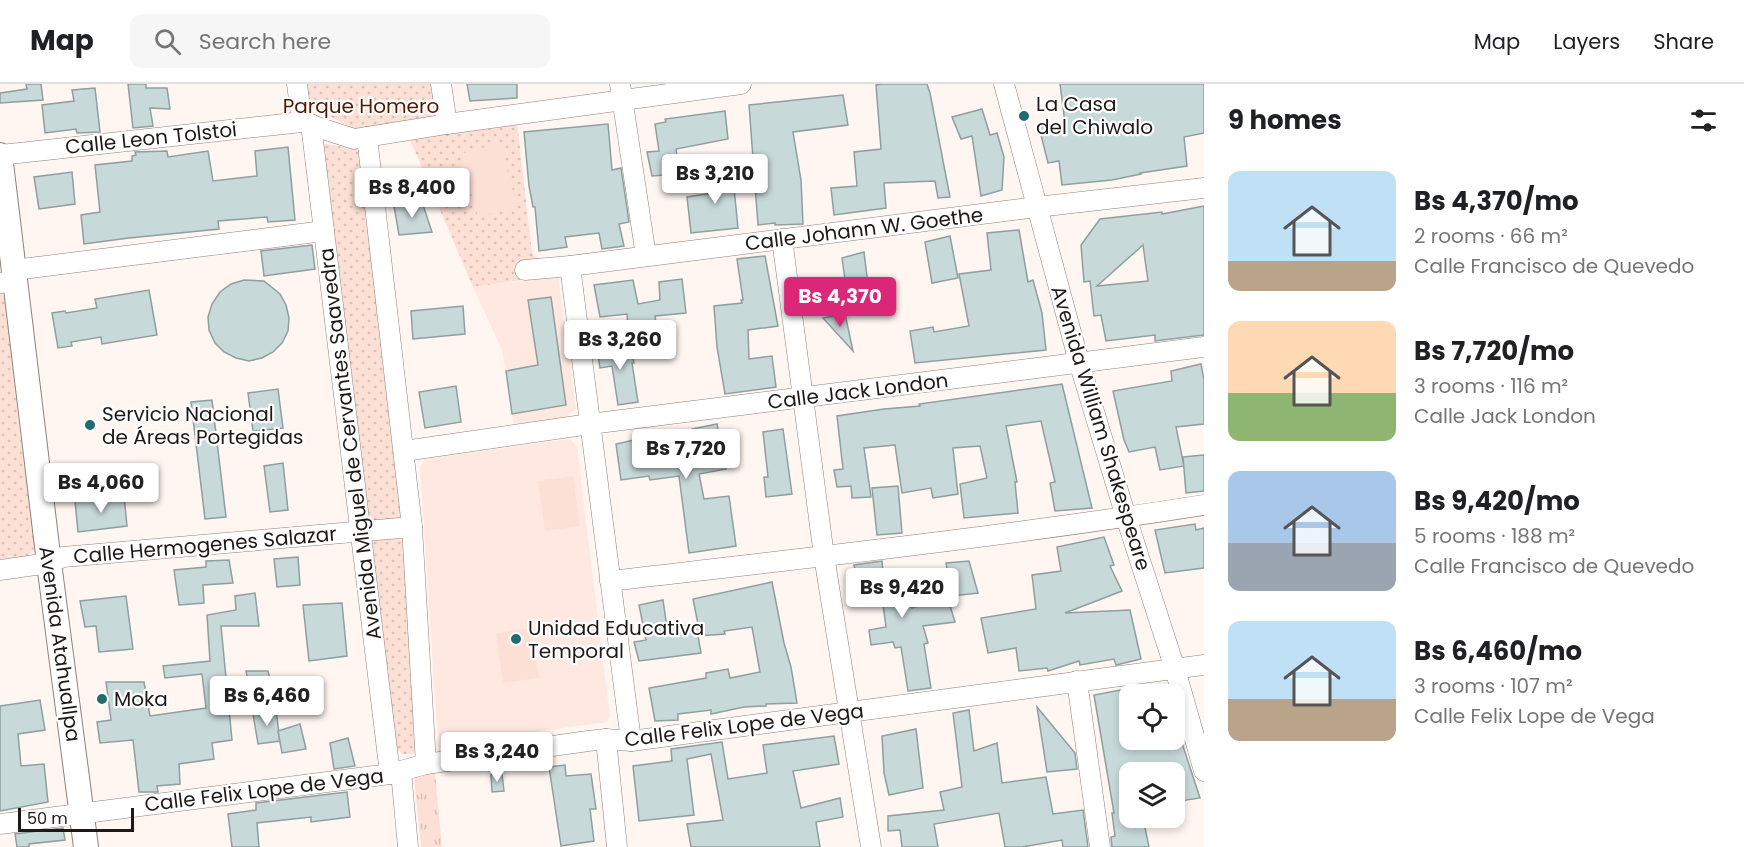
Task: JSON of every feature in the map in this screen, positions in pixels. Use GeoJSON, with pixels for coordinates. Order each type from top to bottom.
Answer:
{"type":"FeatureCollection","features":[{"type":"Feature","properties":{"kind":"main road","name":"Avenida Atahuallpa"},"geometry":{"type":"LineString","coordinates":[[0,155],[10,278],[86,847]]}},
{"type":"Feature","properties":{"kind":"street","name":"Avenida Miguel de Cervantes Saavedra"},"geometry":{"type":"LineString","coordinates":[[297,84],[306,123],[324,231],[359,532],[408,847]]}},
{"type":"Feature","properties":{"kind":"street"},"geometry":{"type":"LineString","coordinates":[[441,84],[447,124]]}},
{"type":"Feature","properties":{"kind":"street","name":"Calle Leon Tolstoi"},"geometry":{"type":"LineString","coordinates":[[0,155],[306,123],[354,140],[621,92],[741,84]]}},
{"type":"Feature","properties":{"kind":"street","name":"Avenida William Shakespeare"},"geometry":{"type":"LineString","coordinates":[[1004,84],[1079,362],[1125,517],[1175,669],[1204,771]]}},
{"type":"Feature","properties":{"kind":"street"},"geometry":{"type":"LineString","coordinates":[[621,92],[646,256]]}},
{"type":"Feature","properties":{"kind":"street"},"geometry":{"type":"LineString","coordinates":[[368,137],[412,527],[426,764]]}},
{"type":"Feature","properties":{"kind":"street","name":"Calle Johann W. Goethe"},"geometry":{"type":"LineString","coordinates":[[525,270],[1204,188]]}},
{"type":"Feature","properties":{"kind":"street"},"geometry":{"type":"LineString","coordinates":[[10,278],[324,231]]}},
{"type":"Feature","properties":{"kind":"street"},"geometry":{"type":"LineString","coordinates":[[782,239],[824,556],[871,847]]}},
{"type":"Feature","properties":{"kind":"street"},"geometry":{"type":"LineString","coordinates":[[570,266],[631,741]]}},
{"type":"Feature","properties":{"kind":"street","name":"Calle Jack London"},"geometry":{"type":"LineString","coordinates":[[404,451],[590,424],[1204,347]]}},
{"type":"Feature","properties":{"kind":"street"},"geometry":{"type":"LineString","coordinates":[[610,581],[824,556],[1204,505]]}},
{"type":"Feature","properties":{"kind":"street","name":"Calle Hermogenes Salazar"},"geometry":{"type":"LineString","coordinates":[[0,570],[49,563],[63,557],[412,527]]}},
{"type":"Feature","properties":{"kind":"street","name":"Calle Felix Lope de Vega"},"geometry":{"type":"LineString","coordinates":[[0,824],[395,773],[426,764],[606,739],[631,741],[1204,665]]}},
{"type":"Feature","properties":{"kind":"street"},"geometry":{"type":"LineString","coordinates":[[1077,681],[1100,847]]}},
{"type":"Feature","properties":{"kind":"street"},"geometry":{"type":"LineString","coordinates":[[606,739],[617,847]]}},
{"type":"Feature","properties":{"kind":"shaded area"},"geometry":{"type":"Polygon","coordinates":[[[558,276],[576,409],[563,419],[514,426],[502,350],[473,287],[558,276]]]}},
{"type":"Feature","properties":{"kind":"shaded area","name":"Unidad Educativa Temporal"},"geometry":{"type":"Polygon","coordinates":[[[570,439],[577,447],[610,717],[607,722],[601,723],[447,743],[442,741],[437,732],[420,468],[424,459],[570,439]]]}},
{"type":"Feature","properties":{"kind":"green space","name":"Parque Homero"},"geometry":{"type":"Polygon","coordinates":[[[307,84],[434,84],[438,111],[434,118],[357,131],[310,105],[307,84]]]}},
{"type":"Feature","properties":{"kind":"green space"},"geometry":{"type":"Polygon","coordinates":[[[517,122],[532,253],[538,259],[536,278],[473,287],[408,135],[517,122]]]}},
{"type":"Feature","properties":{"kind":"green space"},"geometry":{"type":"Polygon","coordinates":[[[320,143],[362,150],[405,511],[398,520],[374,521],[365,512],[320,143]]]}},
{"type":"Feature","properties":{"kind":"green space"},"geometry":{"type":"Polygon","coordinates":[[[500,143],[517,206],[478,217],[460,154],[500,143]]]}},
{"type":"Feature","properties":{"kind":"green space"},"geometry":{"type":"Polygon","coordinates":[[[0,291],[5,297],[35,547],[24,558],[0,564],[0,291]]]}},
{"type":"Feature","properties":{"kind":"green space"},"geometry":{"type":"Polygon","coordinates":[[[573,476],[580,526],[545,531],[538,481],[573,476]]]}},
{"type":"Feature","properties":{"kind":"green space"},"geometry":{"type":"Polygon","coordinates":[[[395,537],[404,542],[418,751],[412,754],[402,754],[397,748],[365,543],[376,538],[395,537]]]}},
{"type":"Feature","properties":{"kind":"green space"},"geometry":{"type":"Polygon","coordinates":[[[531,628],[539,678],[503,683],[496,633],[531,628]]]}},
{"type":"Feature","properties":{"kind":"green space"},"geometry":{"type":"Polygon","coordinates":[[[435,773],[442,847],[421,847],[414,777],[435,773]]]}},
{"type":"Feature","properties":{"kind":"building"},"geometry":{"type":"Polygon","coordinates":[[[26,84],[41,84],[43,100],[0,103],[0,93],[27,89],[26,84]]]}},
{"type":"Feature","properties":{"kind":"building"},"geometry":{"type":"Polygon","coordinates":[[[128,84],[146,84],[146,88],[167,88],[170,109],[150,108],[153,126],[133,128],[128,84]]]}},
{"type":"Feature","properties":{"kind":"building"},"geometry":{"type":"Polygon","coordinates":[[[467,84],[517,84],[517,98],[470,101],[467,84]]]}},
{"type":"Feature","properties":{"kind":"building"},"geometry":{"type":"Polygon","coordinates":[[[927,84],[950,197],[938,198],[935,181],[884,183],[886,208],[834,215],[831,188],[857,186],[854,152],[881,149],[876,85],[927,84]]]}},
{"type":"Feature","properties":{"kind":"building"},"geometry":{"type":"Polygon","coordinates":[[[1060,84],[1204,84],[1204,133],[1184,137],[1187,166],[1112,180],[1062,185],[1059,161],[1048,163],[1039,127],[1065,123],[1060,84]]]}},
{"type":"Feature","properties":{"kind":"building"},"geometry":{"type":"Polygon","coordinates":[[[95,88],[100,132],[77,133],[76,129],[45,133],[42,105],[74,101],[72,90],[95,88]]]}},
{"type":"Feature","properties":{"kind":"building"},"geometry":{"type":"Polygon","coordinates":[[[843,95],[848,125],[793,132],[801,180],[803,224],[758,225],[749,105],[843,95]]]}},
{"type":"Feature","properties":{"kind":"building"},"geometry":{"type":"Polygon","coordinates":[[[982,109],[990,135],[997,133],[1004,157],[1002,190],[981,196],[972,136],[961,139],[952,117],[982,109]]]}},
{"type":"Feature","properties":{"kind":"building"},"geometry":{"type":"Polygon","coordinates":[[[725,111],[728,139],[676,149],[679,174],[652,176],[647,152],[659,151],[655,124],[666,122],[665,119],[725,111]]]}},
{"type":"Feature","properties":{"kind":"building"},"geometry":{"type":"Polygon","coordinates":[[[608,124],[612,170],[621,168],[629,222],[619,224],[624,246],[602,249],[599,233],[565,237],[567,247],[539,251],[524,132],[608,124]]]}},
{"type":"Feature","properties":{"kind":"building"},"geometry":{"type":"Polygon","coordinates":[[[288,147],[295,220],[268,222],[267,217],[218,221],[219,229],[84,244],[81,215],[100,212],[95,165],[132,161],[132,156],[136,155],[135,152],[167,151],[168,157],[208,151],[213,181],[257,176],[255,151],[288,147]]]}},
{"type":"Feature","properties":{"kind":"building"},"geometry":{"type":"Polygon","coordinates":[[[732,168],[738,228],[691,233],[687,197],[713,193],[711,171],[732,168]]]}},
{"type":"Feature","properties":{"kind":"building"},"geometry":{"type":"Polygon","coordinates":[[[72,172],[75,204],[39,209],[34,177],[72,172]]]}},
{"type":"Feature","properties":{"kind":"building"},"geometry":{"type":"Polygon","coordinates":[[[422,202],[432,232],[399,235],[394,206],[422,202]]]}},
{"type":"Feature","properties":{"kind":"building"},"geometry":{"type":"Polygon","coordinates":[[[1204,206],[1204,335],[1155,341],[1155,335],[1106,341],[1101,315],[1094,316],[1090,281],[1084,282],[1081,245],[1100,219],[1162,212],[1162,214],[1204,206]],[[1143,245],[1097,286],[1148,281],[1143,245]]]}},
{"type":"Feature","properties":{"kind":"building"},"geometry":{"type":"Polygon","coordinates":[[[1019,230],[1028,282],[1033,280],[1042,313],[1046,350],[915,363],[910,331],[933,327],[934,332],[969,326],[959,274],[991,270],[987,233],[1019,230]]]}},
{"type":"Feature","properties":{"kind":"building"},"geometry":{"type":"Polygon","coordinates":[[[950,236],[958,278],[932,283],[925,242],[950,236]]]}},
{"type":"Feature","properties":{"kind":"building"},"geometry":{"type":"Polygon","coordinates":[[[312,245],[315,269],[264,276],[261,251],[312,245]]]}},
{"type":"Feature","properties":{"kind":"building"},"geometry":{"type":"Polygon","coordinates":[[[864,252],[868,285],[846,287],[842,258],[864,252]]]}},
{"type":"Feature","properties":{"kind":"building"},"geometry":{"type":"Polygon","coordinates":[[[765,256],[778,326],[748,330],[749,359],[772,356],[776,387],[725,394],[717,347],[714,306],[742,303],[737,259],[765,256]]]}},
{"type":"Feature","properties":{"kind":"building"},"geometry":{"type":"Polygon","coordinates":[[[682,279],[686,313],[655,316],[658,336],[629,339],[627,314],[600,317],[594,285],[633,280],[638,304],[660,300],[659,282],[682,279]]]}},
{"type":"Feature","properties":{"kind":"building"},"geometry":{"type":"Polygon","coordinates":[[[244,280],[264,281],[280,294],[289,318],[288,331],[282,343],[262,358],[249,361],[224,352],[215,343],[209,330],[208,317],[212,304],[220,292],[231,284],[244,280]]]}},
{"type":"Feature","properties":{"kind":"building"},"geometry":{"type":"Polygon","coordinates":[[[149,290],[157,335],[102,344],[101,337],[71,342],[72,346],[58,348],[52,313],[97,308],[95,299],[149,290]]]}},
{"type":"Feature","properties":{"kind":"building"},"geometry":{"type":"Polygon","coordinates":[[[551,297],[566,405],[512,414],[506,371],[538,365],[528,300],[551,297]]]}},
{"type":"Feature","properties":{"kind":"building"},"geometry":{"type":"Polygon","coordinates":[[[463,306],[465,334],[413,339],[411,311],[463,306]]]}},
{"type":"Feature","properties":{"kind":"building"},"geometry":{"type":"Polygon","coordinates":[[[845,314],[853,351],[823,318],[845,314]]]}},
{"type":"Feature","properties":{"kind":"building"},"geometry":{"type":"Polygon","coordinates":[[[630,343],[638,402],[618,405],[612,366],[600,368],[597,347],[630,343]]]}},
{"type":"Feature","properties":{"kind":"building"},"geometry":{"type":"Polygon","coordinates":[[[1201,364],[1204,380],[1204,424],[1176,427],[1184,466],[1160,470],[1155,447],[1129,452],[1113,391],[1172,381],[1171,371],[1201,364]]]}},
{"type":"Feature","properties":{"kind":"building"},"geometry":{"type":"Polygon","coordinates":[[[1062,384],[1092,508],[1055,511],[1050,483],[1055,482],[1041,421],[1006,426],[1017,482],[1015,482],[1018,513],[964,518],[960,484],[987,478],[980,446],[953,448],[958,494],[933,498],[931,488],[902,493],[895,445],[864,448],[871,497],[852,498],[851,486],[837,487],[834,470],[843,469],[837,416],[1062,384]]]}},
{"type":"Feature","properties":{"kind":"building"},"geometry":{"type":"Polygon","coordinates":[[[456,386],[461,422],[425,428],[419,392],[456,386]]]}},
{"type":"Feature","properties":{"kind":"building"},"geometry":{"type":"Polygon","coordinates":[[[278,389],[283,428],[253,431],[248,393],[278,389]]]}},
{"type":"Feature","properties":{"kind":"building"},"geometry":{"type":"Polygon","coordinates":[[[212,400],[226,517],[205,519],[191,402],[212,400]]]}},
{"type":"Feature","properties":{"kind":"building"},"geometry":{"type":"Polygon","coordinates":[[[717,424],[726,469],[699,474],[704,499],[729,496],[736,546],[689,553],[679,476],[650,480],[649,476],[621,480],[616,444],[665,433],[666,439],[693,433],[692,429],[717,424]]]}},
{"type":"Feature","properties":{"kind":"building"},"geometry":{"type":"Polygon","coordinates":[[[783,429],[792,494],[766,497],[764,477],[768,477],[763,432],[783,429]]]}},
{"type":"Feature","properties":{"kind":"building"},"geometry":{"type":"Polygon","coordinates":[[[1204,455],[1204,491],[1186,493],[1183,457],[1204,455]]]}},
{"type":"Feature","properties":{"kind":"building"},"geometry":{"type":"Polygon","coordinates":[[[283,463],[288,510],[270,512],[264,466],[283,463]]]}},
{"type":"Feature","properties":{"kind":"building"},"geometry":{"type":"Polygon","coordinates":[[[898,486],[902,533],[877,535],[872,488],[898,486]]]}},
{"type":"Feature","properties":{"kind":"building"},"geometry":{"type":"Polygon","coordinates":[[[124,495],[127,526],[78,532],[75,501],[124,495]]]}},
{"type":"Feature","properties":{"kind":"building"},"geometry":{"type":"Polygon","coordinates":[[[1195,524],[1196,530],[1204,528],[1204,568],[1165,573],[1155,530],[1195,524]]]}},
{"type":"Feature","properties":{"kind":"building"},"geometry":{"type":"Polygon","coordinates":[[[1104,537],[1114,565],[1110,566],[1122,591],[1065,613],[1130,610],[1141,659],[1116,665],[1114,659],[1080,665],[1079,661],[1048,671],[1047,668],[1019,671],[1016,648],[988,653],[981,618],[1036,609],[1032,575],[1061,571],[1057,547],[1104,537]]]}},
{"type":"Feature","properties":{"kind":"building"},"geometry":{"type":"Polygon","coordinates":[[[298,557],[300,585],[277,587],[274,559],[298,557]]]}},
{"type":"Feature","properties":{"kind":"building"},"geometry":{"type":"Polygon","coordinates":[[[229,560],[233,583],[203,585],[204,603],[179,605],[174,570],[206,567],[206,561],[229,560]]]}},
{"type":"Feature","properties":{"kind":"building"},"geometry":{"type":"Polygon","coordinates":[[[882,561],[883,572],[903,569],[912,608],[947,596],[955,622],[923,626],[928,643],[924,644],[931,688],[908,691],[901,647],[895,648],[893,642],[871,645],[869,630],[886,627],[882,597],[860,599],[854,565],[882,561]]]}},
{"type":"Feature","properties":{"kind":"building"},"geometry":{"type":"Polygon","coordinates":[[[969,561],[978,593],[952,596],[946,563],[969,561]]]}},
{"type":"Feature","properties":{"kind":"building"},"geometry":{"type":"Polygon","coordinates":[[[772,582],[797,703],[766,704],[766,706],[744,707],[711,714],[711,710],[678,714],[678,720],[655,721],[649,688],[706,678],[706,673],[728,669],[730,678],[760,672],[752,627],[724,631],[725,634],[698,636],[701,653],[639,661],[634,642],[646,640],[639,605],[663,600],[667,628],[698,624],[693,599],[772,582]]]}},
{"type":"Feature","properties":{"kind":"building"},"geometry":{"type":"Polygon","coordinates":[[[255,593],[259,626],[221,626],[232,740],[212,743],[214,759],[179,764],[180,784],[157,786],[158,792],[139,792],[133,740],[100,743],[97,722],[111,720],[106,682],[144,682],[150,716],[206,708],[202,674],[165,678],[163,666],[210,661],[207,615],[236,610],[235,596],[255,593]]]}},
{"type":"Feature","properties":{"kind":"building"},"geometry":{"type":"Polygon","coordinates":[[[126,596],[133,649],[99,652],[96,626],[85,627],[80,601],[126,596]]]}},
{"type":"Feature","properties":{"kind":"building"},"geometry":{"type":"Polygon","coordinates":[[[342,603],[347,656],[309,661],[303,605],[342,603]]]}},
{"type":"Feature","properties":{"kind":"building"},"geometry":{"type":"Polygon","coordinates":[[[246,671],[268,671],[273,691],[250,693],[246,671]]]}},
{"type":"Feature","properties":{"kind":"building"},"geometry":{"type":"Polygon","coordinates":[[[1119,690],[1119,750],[1184,750],[1200,798],[1185,800],[1185,762],[1119,762],[1119,828],[1145,828],[1149,847],[1112,847],[1111,837],[1115,836],[1112,813],[1114,813],[1094,695],[1119,690]]]}},
{"type":"Feature","properties":{"kind":"building"},"geometry":{"type":"Polygon","coordinates":[[[40,700],[45,730],[18,734],[21,766],[44,764],[48,802],[0,811],[0,706],[40,700]]]}},
{"type":"Feature","properties":{"kind":"building"},"geometry":{"type":"Polygon","coordinates":[[[1037,707],[1075,753],[1077,769],[1047,772],[1037,707]]]}},
{"type":"Feature","properties":{"kind":"building"},"geometry":{"type":"Polygon","coordinates":[[[276,710],[280,741],[258,744],[253,714],[276,710]]]}},
{"type":"Feature","properties":{"kind":"building"},"geometry":{"type":"Polygon","coordinates":[[[969,710],[974,751],[997,743],[1002,783],[1046,777],[1053,814],[1083,810],[1088,847],[1063,847],[1062,840],[1022,847],[1005,847],[999,813],[934,824],[938,847],[902,847],[900,830],[888,831],[888,816],[944,810],[940,792],[962,787],[953,713],[969,710]]]}},
{"type":"Feature","properties":{"kind":"building"},"geometry":{"type":"Polygon","coordinates":[[[300,724],[306,749],[282,753],[278,731],[300,724]]]}},
{"type":"Feature","properties":{"kind":"building"},"geometry":{"type":"Polygon","coordinates":[[[916,729],[923,788],[889,795],[884,773],[882,736],[916,729]]]}},
{"type":"Feature","properties":{"kind":"building"},"geometry":{"type":"Polygon","coordinates":[[[834,736],[839,764],[793,771],[801,808],[840,798],[843,817],[816,822],[820,847],[691,847],[687,824],[723,820],[711,754],[687,759],[694,815],[639,821],[633,766],[672,761],[671,749],[722,742],[728,779],[767,773],[763,745],[834,736]]]}},
{"type":"Feature","properties":{"kind":"building"},"geometry":{"type":"Polygon","coordinates":[[[348,738],[355,766],[334,769],[330,743],[348,738]]]}},
{"type":"Feature","properties":{"kind":"building"},"geometry":{"type":"Polygon","coordinates":[[[565,765],[566,776],[591,774],[596,809],[590,809],[594,841],[561,846],[549,767],[565,765]]]}},
{"type":"Feature","properties":{"kind":"building"},"geometry":{"type":"Polygon","coordinates":[[[502,774],[504,791],[492,792],[491,775],[502,774]]]}},
{"type":"Feature","properties":{"kind":"building"},"geometry":{"type":"Polygon","coordinates":[[[347,792],[350,817],[311,822],[311,817],[257,823],[259,847],[232,847],[228,814],[256,810],[256,803],[347,792]]]}},
{"type":"Feature","properties":{"kind":"building"},"geometry":{"type":"Polygon","coordinates":[[[63,828],[65,840],[17,847],[15,834],[63,828]]]}},
{"type":"Feature","properties":{"kind":"place","name":"La Casa del Chiwalo"},"geometry":{"type":"Point","coordinates":[1024,116]}},
{"type":"Feature","properties":{"kind":"place","name":"Servicio Nacional de Áreas Portegidas"},"geometry":{"type":"Point","coordinates":[90,425]}},
{"type":"Feature","properties":{"kind":"place","name":"Unidad Educativa Temporal"},"geometry":{"type":"Point","coordinates":[516,639]}},
{"type":"Feature","properties":{"kind":"place","name":"Moka"},"geometry":{"type":"Point","coordinates":[102,699]}}]}
